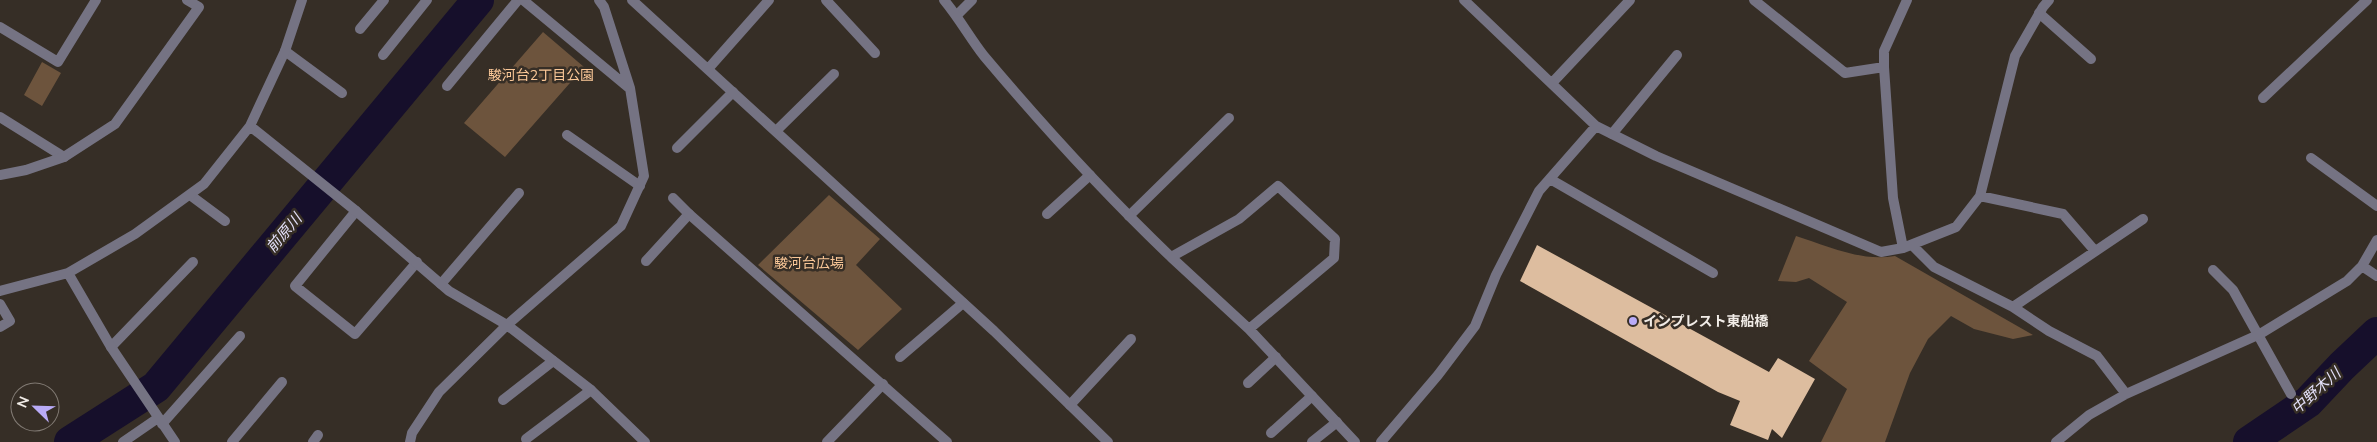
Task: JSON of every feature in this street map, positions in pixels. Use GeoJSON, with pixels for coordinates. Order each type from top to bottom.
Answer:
{"type":"FeatureCollection","features":[{"type":"Feature","properties":{"kind":"street"},"geometry":{"type":"LineString","coordinates":[[0,27],[58,62],[96,0]]}},
{"type":"Feature","properties":{"kind":"street"},"geometry":{"type":"LineString","coordinates":[[0,174],[26,170],[64,157],[115,124],[199,7],[187,0]]}},
{"type":"Feature","properties":{"kind":"street"},"geometry":{"type":"LineString","coordinates":[[0,291],[68,274],[135,234],[204,184],[250,126],[284,50],[302,0]]}},
{"type":"Feature","properties":{"kind":"street"},"geometry":{"type":"LineString","coordinates":[[360,29],[384,0]]}},
{"type":"Feature","properties":{"kind":"street"},"geometry":{"type":"LineString","coordinates":[[384,55],[427,0]]}},
{"type":"Feature","properties":{"kind":"street"},"geometry":{"type":"LineString","coordinates":[[447,86],[518,0]]}},
{"type":"Feature","properties":{"kind":"street"},"geometry":{"type":"LineString","coordinates":[[523,0],[630,88]]}},
{"type":"Feature","properties":{"kind":"street"},"geometry":{"type":"LineString","coordinates":[[410,442],[412,433],[439,392],[507,325],[621,226],[640,186],[644,176],[630,88],[604,7],[599,0]]}},
{"type":"Feature","properties":{"kind":"street"},"geometry":{"type":"LineString","coordinates":[[632,0],[963,303],[1108,442]]}},
{"type":"Feature","properties":{"kind":"street"},"geometry":{"type":"LineString","coordinates":[[708,69],[770,0]]}},
{"type":"Feature","properties":{"kind":"street"},"geometry":{"type":"LineString","coordinates":[[826,0],[875,53]]}},
{"type":"Feature","properties":{"kind":"street"},"geometry":{"type":"LineString","coordinates":[[944,0],[958,15],[983,54],[1090,175],[1171,258],[1250,329],[1355,442]]}},
{"type":"Feature","properties":{"kind":"street"},"geometry":{"type":"LineString","coordinates":[[958,15],[972,0]]}},
{"type":"Feature","properties":{"kind":"street"},"geometry":{"type":"LineString","coordinates":[[1464,0],[1596,126],[1656,156],[1881,252],[1907,246],[1956,227],[1980,196],[2015,56],[2049,0]]}},
{"type":"Feature","properties":{"kind":"street"},"geometry":{"type":"LineString","coordinates":[[1552,83],[1630,0]]}},
{"type":"Feature","properties":{"kind":"street"},"geometry":{"type":"LineString","coordinates":[[1754,0],[1845,73],[1884,67]]}},
{"type":"Feature","properties":{"kind":"street"},"geometry":{"type":"LineString","coordinates":[[1907,0],[1884,51],[1893,198],[1907,246],[1934,267],[2013,307],[2049,331],[2097,356],[2126,394]]}},
{"type":"Feature","properties":{"kind":"street"},"geometry":{"type":"LineString","coordinates":[[2263,98],[2367,0]]}},
{"type":"Feature","properties":{"kind":"street"},"geometry":{"type":"LineString","coordinates":[[2040,13],[2092,59]]}},
{"type":"Feature","properties":{"kind":"street"},"geometry":{"type":"LineString","coordinates":[[284,50],[342,93]]}},
{"type":"Feature","properties":{"kind":"street"},"geometry":{"type":"LineString","coordinates":[[1612,134],[1677,55]]}},
{"type":"Feature","properties":{"kind":"street"},"geometry":{"type":"LineString","coordinates":[[776,131],[834,74]]}},
{"type":"Feature","properties":{"kind":"street"},"geometry":{"type":"LineString","coordinates":[[677,148],[733,92]]}},
{"type":"Feature","properties":{"kind":"street"},"geometry":{"type":"LineString","coordinates":[[0,117],[64,157]]}},
{"type":"Feature","properties":{"kind":"street"},"geometry":{"type":"LineString","coordinates":[[1129,216],[1229,118]]}},
{"type":"Feature","properties":{"kind":"street"},"geometry":{"type":"LineString","coordinates":[[250,126],[418,262],[450,291],[507,325],[591,390],[645,442]]}},
{"type":"Feature","properties":{"kind":"street"},"geometry":{"type":"LineString","coordinates":[[1380,442],[1438,375],[1475,326],[1496,275],[1539,191],[1596,126]]}},
{"type":"Feature","properties":{"kind":"street"},"geometry":{"type":"LineString","coordinates":[[567,135],[640,186]]}},
{"type":"Feature","properties":{"kind":"street"},"geometry":{"type":"LineString","coordinates":[[2311,158],[2377,206]]}},
{"type":"Feature","properties":{"kind":"street"},"geometry":{"type":"LineString","coordinates":[[1046,214],[1090,175]]}},
{"type":"Feature","properties":{"kind":"street"},"geometry":{"type":"LineString","coordinates":[[1550,179],[1713,274]]}},
{"type":"Feature","properties":{"kind":"street"},"geometry":{"type":"LineString","coordinates":[[1171,258],[1239,219],[1278,186],[1335,239],[1334,258],[1250,329]]}},
{"type":"Feature","properties":{"kind":"street"},"geometry":{"type":"LineString","coordinates":[[441,284],[518,193]]}},
{"type":"Feature","properties":{"kind":"street"},"geometry":{"type":"LineString","coordinates":[[190,195],[225,221]]}},
{"type":"Feature","properties":{"kind":"street"},"geometry":{"type":"LineString","coordinates":[[1980,196],[2063,214],[2095,250]]}},
{"type":"Feature","properties":{"kind":"street"},"geometry":{"type":"LineString","coordinates":[[673,198],[688,214],[947,442]]}},
{"type":"Feature","properties":{"kind":"street"},"geometry":{"type":"LineString","coordinates":[[356,211],[295,286],[355,334],[418,262]]}},
{"type":"Feature","properties":{"kind":"street"},"geometry":{"type":"LineString","coordinates":[[646,261],[688,214]]}},
{"type":"Feature","properties":{"kind":"street"},"geometry":{"type":"LineString","coordinates":[[2013,307],[2143,219]]}},
{"type":"Feature","properties":{"kind":"street"},"geometry":{"type":"LineString","coordinates":[[2056,442],[2089,414],[2126,394],[2260,334],[2347,281],[2362,266],[2377,240]]}},
{"type":"Feature","properties":{"kind":"street"},"geometry":{"type":"LineString","coordinates":[[111,347],[193,262]]}},
{"type":"Feature","properties":{"kind":"street"},"geometry":{"type":"LineString","coordinates":[[2362,266],[2377,276]]}},
{"type":"Feature","properties":{"kind":"street"},"geometry":{"type":"LineString","coordinates":[[2213,270],[2233,290],[2260,334],[2291,394]]}},
{"type":"Feature","properties":{"kind":"street"},"geometry":{"type":"LineString","coordinates":[[68,274],[111,347],[175,442]]}},
{"type":"Feature","properties":{"kind":"street"},"geometry":{"type":"LineString","coordinates":[[900,357],[963,303]]}},
{"type":"Feature","properties":{"kind":"street"},"geometry":{"type":"LineString","coordinates":[[0,304],[10,321],[0,327]]}},
{"type":"Feature","properties":{"kind":"street"},"geometry":{"type":"LineString","coordinates":[[123,442],[160,421],[240,336]]}},
{"type":"Feature","properties":{"kind":"street"},"geometry":{"type":"LineString","coordinates":[[1070,405],[1131,339]]}},
{"type":"Feature","properties":{"kind":"street"},"geometry":{"type":"LineString","coordinates":[[1248,384],[1276,357]]}},
{"type":"Feature","properties":{"kind":"street"},"geometry":{"type":"LineString","coordinates":[[503,400],[553,361]]}},
{"type":"Feature","properties":{"kind":"street"},"geometry":{"type":"LineString","coordinates":[[232,442],[282,382]]}},
{"type":"Feature","properties":{"kind":"street"},"geometry":{"type":"LineString","coordinates":[[828,442],[883,384]]}},
{"type":"Feature","properties":{"kind":"street"},"geometry":{"type":"LineString","coordinates":[[526,438],[591,390]]}},
{"type":"Feature","properties":{"kind":"street"},"geometry":{"type":"LineString","coordinates":[[1271,434],[1312,396]]}},
{"type":"Feature","properties":{"kind":"street"},"geometry":{"type":"LineString","coordinates":[[1312,442],[1336,422]]}},
{"type":"Feature","properties":{"kind":"green space","name":"駿河台2丁目公園"},"geometry":{"type":"Polygon","coordinates":[[[543,32],[584,67],[505,157],[464,123],[543,32]]]}},
{"type":"Feature","properties":{"kind":"green space"},"geometry":{"type":"Polygon","coordinates":[[[42,62],[61,73],[42,106],[24,95],[42,62]]]}},
{"type":"Feature","properties":{"kind":"green space","name":"駿河台広場"},"geometry":{"type":"Polygon","coordinates":[[[829,195],[880,239],[856,265],[902,309],[858,350],[758,265],[829,195]]]}},
{"type":"Feature","properties":{"kind":"green space"},"geometry":{"type":"Polygon","coordinates":[[[1796,236],[1857,255],[1870,257],[1895,256],[2033,335],[2013,339],[1974,329],[1951,316],[1928,339],[1910,373],[1885,442],[1821,442],[1847,389],[1809,361],[1847,302],[1809,278],[1796,282],[1778,281],[1796,236]]]}},
{"type":"Feature","properties":{"kind":"building","name":"インプレスト東船橋"},"geometry":{"type":"Polygon","coordinates":[[[1537,245],[1769,372],[1778,358],[1815,379],[1782,438],[1772,429],[1768,440],[1730,425],[1740,401],[1718,392],[1520,281],[1537,245]]]}},
{"type":"Feature","properties":{"kind":"waterway","name":"前原川"},"geometry":{"type":"LineString","coordinates":[[70,442],[156,387],[478,0]]}},
{"type":"Feature","properties":{"kind":"waterway","name":"中野木川"},"geometry":{"type":"LineString","coordinates":[[2249,442],[2308,402],[2377,333]]}},
{"type":"Feature","properties":{"kind":"place","name":"インプレスト東船橋"},"geometry":{"type":"Point","coordinates":[1633,321]}}]}
